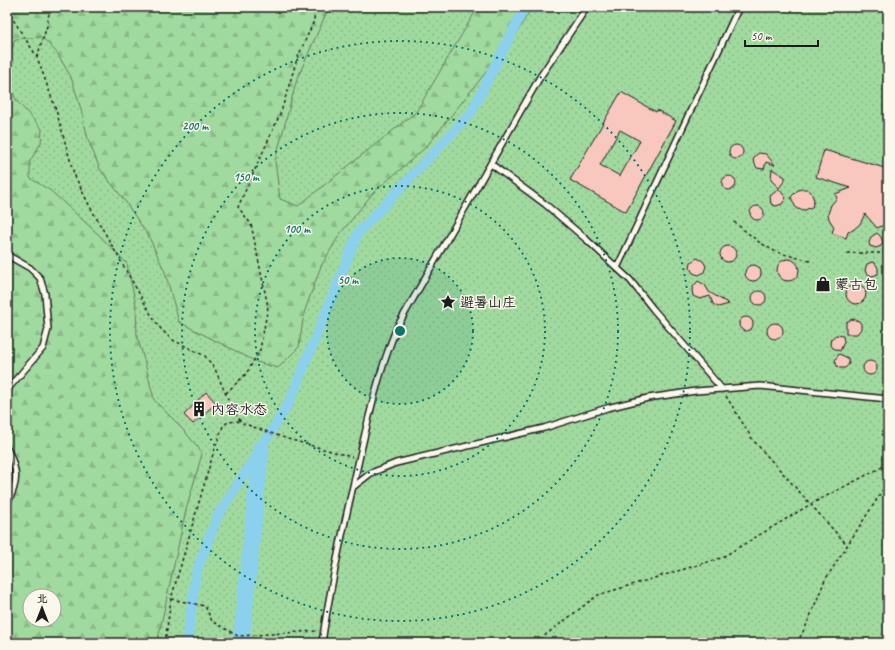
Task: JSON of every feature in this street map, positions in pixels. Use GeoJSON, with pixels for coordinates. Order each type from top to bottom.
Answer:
{"type":"FeatureCollection","features":[{"type":"Feature","properties":{"kind":"lane"},"geometry":{"type":"LineString","coordinates":[[322,643],[339,549],[359,459],[387,352],[398,327],[540,77],[587,7]]}},
{"type":"Feature","properties":{"kind":"lane"},"geometry":{"type":"LineString","coordinates":[[617,268],[739,7]]}},
{"type":"Feature","properties":{"kind":"lane"},"geometry":{"type":"LineString","coordinates":[[491,164],[545,204],[630,280],[722,389]]}},
{"type":"Feature","properties":{"kind":"lane"},"geometry":{"type":"LineString","coordinates":[[7,255],[30,268],[40,278],[45,294],[48,329],[44,348],[7,390]]}},
{"type":"Feature","properties":{"kind":"lane"},"geometry":{"type":"LineString","coordinates":[[353,487],[371,473],[396,463],[544,428],[607,408],[648,398],[760,386],[888,399]]}},
{"type":"Feature","properties":{"kind":"lane"},"geometry":{"type":"LineString","coordinates":[[7,448],[14,463],[16,477],[14,490],[7,504]]}},
{"type":"Feature","properties":{"kind":"path"},"geometry":{"type":"LineString","coordinates":[[37,57],[47,26],[50,7]]}},
{"type":"Feature","properties":{"kind":"path"},"geometry":{"type":"LineString","coordinates":[[226,393],[246,374],[260,350],[268,308],[251,224],[238,207],[281,112],[297,59],[314,21],[315,7]]}},
{"type":"Feature","properties":{"kind":"path"},"geometry":{"type":"LineString","coordinates":[[7,10],[37,57],[56,110],[74,174],[89,205],[153,318],[171,339],[205,356],[215,370],[233,411],[242,423]]}},
{"type":"Feature","properties":{"kind":"path"},"geometry":{"type":"LineString","coordinates":[[734,222],[759,242],[776,252],[810,261]]}},
{"type":"Feature","properties":{"kind":"path"},"geometry":{"type":"LineString","coordinates":[[847,253],[888,253]]}},
{"type":"Feature","properties":{"kind":"path"},"geometry":{"type":"LineString","coordinates":[[722,389],[753,440],[847,546]]}},
{"type":"Feature","properties":{"kind":"path"},"geometry":{"type":"LineString","coordinates":[[165,643],[171,599],[223,426],[228,422],[237,421],[250,427],[359,459]]}},
{"type":"Feature","properties":{"kind":"path"},"geometry":{"type":"LineString","coordinates":[[535,643],[598,595],[721,558],[811,504],[888,464]]}},
{"type":"Feature","properties":{"kind":"path"},"geometry":{"type":"LineString","coordinates":[[797,643],[826,580],[888,482]]}},
{"type":"Feature","properties":{"kind":"path"},"geometry":{"type":"LineString","coordinates":[[171,599],[205,606],[212,621],[238,636],[324,630]]}},
{"type":"Feature","properties":{"kind":"green space","name":"避暑山庄"},"geometry":{"type":"Polygon","coordinates":[[[7,7],[888,7],[888,643],[7,643],[7,7]]]}},
{"type":"Feature","properties":{"kind":"green space"},"geometry":{"type":"Polygon","coordinates":[[[7,7],[329,7],[297,79],[275,161],[280,199],[298,206],[416,112],[478,7],[532,7],[515,36],[426,147],[373,193],[340,234],[321,266],[304,313],[299,347],[278,368],[257,362],[179,322],[165,272],[149,237],[125,201],[100,169],[88,139],[71,77],[57,53],[42,37],[15,39],[7,64],[7,7]]]}},
{"type":"Feature","properties":{"kind":"green space"},"geometry":{"type":"Polygon","coordinates":[[[7,78],[16,100],[42,129],[41,143],[30,161],[30,178],[51,191],[98,234],[127,264],[136,305],[137,336],[154,400],[177,423],[198,447],[202,454],[186,510],[157,643],[7,643],[7,78]]]}},
{"type":"Feature","properties":{"kind":"building"},"geometry":{"type":"Polygon","coordinates":[[[621,92],[656,112],[657,110],[676,121],[626,212],[570,180],[621,92]],[[620,130],[600,165],[620,176],[640,141],[620,130]]]}},
{"type":"Feature","properties":{"kind":"building"},"geometry":{"type":"Polygon","coordinates":[[[733,145],[739,145],[743,149],[743,155],[739,159],[733,159],[729,155],[729,149],[733,145]]]}},
{"type":"Feature","properties":{"kind":"building"},"geometry":{"type":"Polygon","coordinates":[[[824,150],[888,169],[888,198],[885,207],[888,211],[888,221],[886,224],[877,228],[865,214],[860,224],[848,232],[846,238],[832,233],[834,227],[828,214],[831,205],[837,198],[835,194],[851,188],[816,177],[824,150]]]}},
{"type":"Feature","properties":{"kind":"building"},"geometry":{"type":"Polygon","coordinates":[[[759,153],[766,154],[775,165],[766,162],[764,169],[757,168],[753,160],[759,153]]]}},
{"type":"Feature","properties":{"kind":"building"},"geometry":{"type":"Polygon","coordinates":[[[772,169],[785,177],[785,180],[779,188],[772,181],[772,169]]]}},
{"type":"Feature","properties":{"kind":"building"},"geometry":{"type":"Polygon","coordinates":[[[726,176],[732,176],[736,180],[736,186],[732,190],[726,190],[722,186],[722,180],[726,176]]]}},
{"type":"Feature","properties":{"kind":"building"},"geometry":{"type":"Polygon","coordinates":[[[779,189],[786,198],[782,204],[776,206],[771,204],[770,196],[779,189]]]}},
{"type":"Feature","properties":{"kind":"building"},"geometry":{"type":"Polygon","coordinates":[[[807,189],[811,192],[814,200],[812,207],[805,210],[797,209],[791,197],[798,190],[807,189]]]}},
{"type":"Feature","properties":{"kind":"building"},"geometry":{"type":"Polygon","coordinates":[[[754,206],[760,206],[764,210],[764,216],[760,220],[754,220],[750,216],[750,210],[754,206]]]}},
{"type":"Feature","properties":{"kind":"building"},"geometry":{"type":"Polygon","coordinates":[[[877,233],[881,237],[883,243],[881,246],[876,248],[870,246],[869,243],[871,237],[877,233]]]}},
{"type":"Feature","properties":{"kind":"building"},"geometry":{"type":"Polygon","coordinates":[[[728,246],[734,248],[736,254],[734,260],[728,262],[722,260],[720,254],[722,248],[728,246]]]}},
{"type":"Feature","properties":{"kind":"building"},"geometry":{"type":"Polygon","coordinates":[[[697,258],[703,261],[706,266],[704,272],[699,275],[693,273],[690,268],[691,262],[697,258]]]}},
{"type":"Feature","properties":{"kind":"building"},"geometry":{"type":"Polygon","coordinates":[[[788,259],[796,262],[799,270],[796,278],[788,281],[780,278],[777,270],[780,262],[788,259]]]}},
{"type":"Feature","properties":{"kind":"building"},"geometry":{"type":"Polygon","coordinates":[[[872,262],[875,263],[878,268],[878,274],[872,276],[866,273],[865,270],[867,264],[872,262]]]}},
{"type":"Feature","properties":{"kind":"building"},"geometry":{"type":"Polygon","coordinates":[[[753,265],[759,267],[761,273],[759,279],[753,281],[747,279],[745,273],[747,267],[753,265]]]}},
{"type":"Feature","properties":{"kind":"building"},"geometry":{"type":"Polygon","coordinates":[[[698,281],[705,285],[709,292],[729,304],[718,307],[713,304],[710,296],[700,299],[693,296],[693,287],[698,281]]]}},
{"type":"Feature","properties":{"kind":"building"},"geometry":{"type":"Polygon","coordinates":[[[856,284],[863,287],[866,294],[863,301],[856,304],[849,301],[846,294],[849,287],[856,284]]]}},
{"type":"Feature","properties":{"kind":"building"},"geometry":{"type":"Polygon","coordinates":[[[759,291],[764,293],[766,298],[764,303],[759,305],[754,303],[752,298],[754,293],[759,291]]]}},
{"type":"Feature","properties":{"kind":"building"},"geometry":{"type":"Polygon","coordinates":[[[743,317],[749,317],[753,321],[753,327],[749,331],[743,331],[739,327],[739,321],[743,317]]]}},
{"type":"Feature","properties":{"kind":"building"},"geometry":{"type":"Polygon","coordinates":[[[852,319],[859,321],[861,324],[861,329],[857,334],[846,334],[846,322],[852,319]]]}},
{"type":"Feature","properties":{"kind":"building"},"geometry":{"type":"Polygon","coordinates":[[[775,323],[781,325],[783,331],[781,337],[775,339],[769,337],[767,331],[769,325],[775,323]]]}},
{"type":"Feature","properties":{"kind":"building"},"geometry":{"type":"Polygon","coordinates":[[[836,335],[843,336],[844,342],[840,351],[833,348],[830,344],[831,339],[836,335]]]}},
{"type":"Feature","properties":{"kind":"building"},"geometry":{"type":"Polygon","coordinates":[[[839,354],[848,358],[849,364],[845,368],[839,368],[837,366],[835,360],[839,354]]]}},
{"type":"Feature","properties":{"kind":"building"},"geometry":{"type":"Polygon","coordinates":[[[870,361],[875,363],[877,368],[875,373],[870,375],[865,373],[863,368],[865,363],[870,361]]]}},
{"type":"Feature","properties":{"kind":"building","name":"内容水态"},"geometry":{"type":"Polygon","coordinates":[[[206,392],[216,403],[193,424],[184,415],[206,392]]]}},
{"type":"Feature","properties":{"kind":"waterway"},"geometry":{"type":"LineString","coordinates":[[187,643],[196,573],[217,517],[289,403],[358,233],[471,113],[525,7]]}},
{"type":"Feature","properties":{"kind":"waterway"},"geometry":{"type":"LineString","coordinates":[[241,643],[261,448]]}},
{"type":"Feature","properties":{"kind":"place","name":"蒙古包"},"geometry":{"type":"Point","coordinates":[823,284]}},
{"type":"Feature","properties":{"kind":"place","name":"避暑山庄"},"geometry":{"type":"Point","coordinates":[448,302]}},
{"type":"Feature","properties":{"kind":"place","name":"内容水态"},"geometry":{"type":"Point","coordinates":[199,409]}}]}
